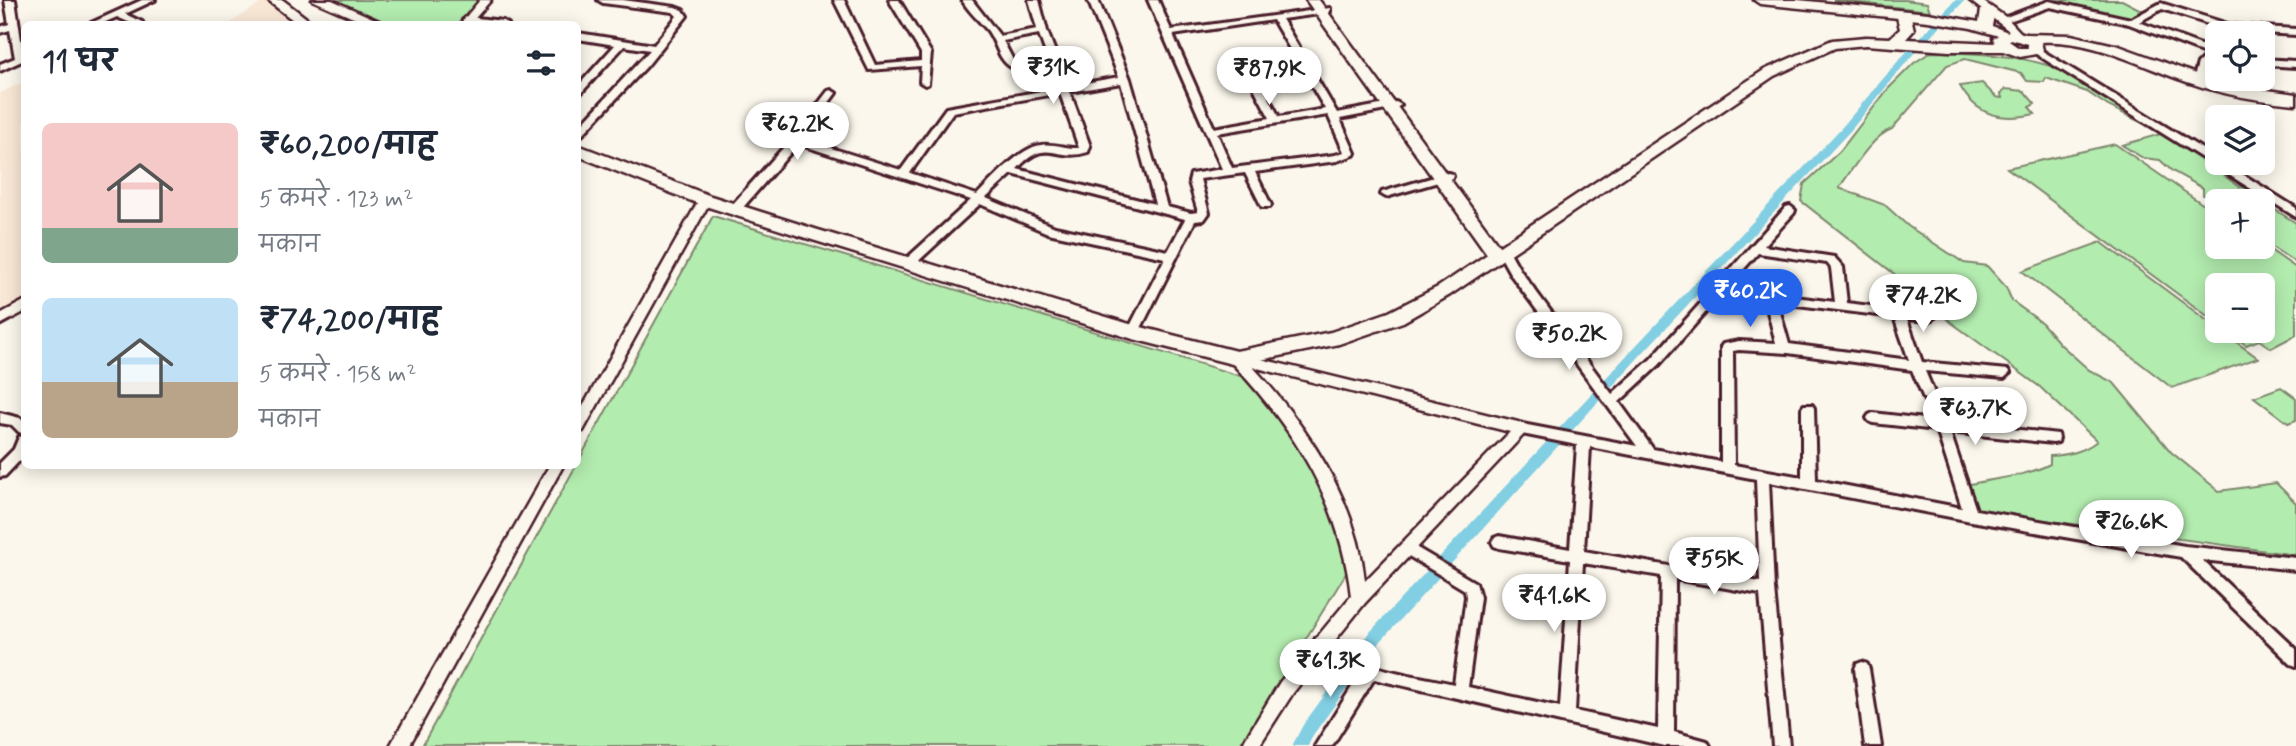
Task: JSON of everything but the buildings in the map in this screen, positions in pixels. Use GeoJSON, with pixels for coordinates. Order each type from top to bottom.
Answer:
{"type":"FeatureCollection","features":[{"type":"Feature","properties":{"kind":"main road"},"geometry":{"type":"LineString","coordinates":[[274,0],[303,21]]}},
{"type":"Feature","properties":{"kind":"main road"},"geometry":{"type":"LineString","coordinates":[[319,0],[372,21]]}},
{"type":"Feature","properties":{"kind":"main road"},"geometry":{"type":"LineString","coordinates":[[1760,0],[1951,21],[2016,37]]}},
{"type":"Feature","properties":{"kind":"main road"},"geometry":{"type":"LineString","coordinates":[[1809,0],[1913,13],[1930,18]]}},
{"type":"Feature","properties":{"kind":"main road"},"geometry":{"type":"LineString","coordinates":[[1320,5],[1500,252]]}},
{"type":"Feature","properties":{"kind":"main road"},"geometry":{"type":"LineString","coordinates":[[1985,28],[1988,10]]}},
{"type":"Feature","properties":{"kind":"main road"},"geometry":{"type":"LineString","coordinates":[[1904,17],[1908,43]]}},
{"type":"Feature","properties":{"kind":"main road"},"geometry":{"type":"LineString","coordinates":[[581,151],[705,200],[1133,332],[1236,358],[1332,339],[1396,317],[1444,291],[1769,73],[1832,44],[2054,37],[2088,42],[2236,92],[2296,99]]}},
{"type":"Feature","properties":{"kind":"street"},"geometry":{"type":"LineString","coordinates":[[10,0],[21,54]]}},
{"type":"Feature","properties":{"kind":"street"},"geometry":{"type":"LineString","coordinates":[[101,21],[150,0]]}},
{"type":"Feature","properties":{"kind":"street"},"geometry":{"type":"LineString","coordinates":[[468,21],[486,0]]}},
{"type":"Feature","properties":{"kind":"street"},"geometry":{"type":"LineString","coordinates":[[581,130],[682,16],[680,12],[603,0]]}},
{"type":"Feature","properties":{"kind":"street"},"geometry":{"type":"LineString","coordinates":[[839,0],[872,68],[926,63]]}},
{"type":"Feature","properties":{"kind":"street"},"geometry":{"type":"LineString","coordinates":[[894,0],[926,53],[925,82]]}},
{"type":"Feature","properties":{"kind":"street"},"geometry":{"type":"LineString","coordinates":[[967,0],[977,16],[998,39],[1007,61],[1012,65],[1029,68],[1054,64]]}},
{"type":"Feature","properties":{"kind":"street"},"geometry":{"type":"LineString","coordinates":[[909,263],[1010,170],[1026,151],[1034,148],[1084,150],[1085,146],[1042,31],[1034,0]]}},
{"type":"Feature","properties":{"kind":"street"},"geometry":{"type":"LineString","coordinates":[[1093,0],[1125,79],[1162,209]]}},
{"type":"Feature","properties":{"kind":"street"},"geometry":{"type":"LineString","coordinates":[[1153,0],[1228,170]]}},
{"type":"Feature","properties":{"kind":"street"},"geometry":{"type":"LineString","coordinates":[[1974,0],[2016,37],[2205,154]]}},
{"type":"Feature","properties":{"kind":"street"},"geometry":{"type":"LineString","coordinates":[[2016,37],[2045,2],[2132,22],[2205,50]]}},
{"type":"Feature","properties":{"kind":"street"},"geometry":{"type":"LineString","coordinates":[[1167,33],[1276,17],[1320,5]]}},
{"type":"Feature","properties":{"kind":"street"},"geometry":{"type":"LineString","coordinates":[[2132,22],[2161,6],[2221,26],[2296,32]]}},
{"type":"Feature","properties":{"kind":"street"},"geometry":{"type":"LineString","coordinates":[[117,14],[132,21]]}},
{"type":"Feature","properties":{"kind":"street"},"geometry":{"type":"LineString","coordinates":[[1010,170],[1191,217],[1200,217],[1204,213],[1194,182],[1195,176],[1345,156],[1350,153],[1349,149],[1332,114],[1276,17]]}},
{"type":"Feature","properties":{"kind":"street"},"geometry":{"type":"LineString","coordinates":[[0,30],[14,26]]}},
{"type":"Feature","properties":{"kind":"street"},"geometry":{"type":"LineString","coordinates":[[998,39],[1042,31]]}},
{"type":"Feature","properties":{"kind":"street"},"geometry":{"type":"LineString","coordinates":[[581,37],[656,48]]}},
{"type":"Feature","properties":{"kind":"street"},"geometry":{"type":"LineString","coordinates":[[581,88],[622,43]]}},
{"type":"Feature","properties":{"kind":"street"},"geometry":{"type":"LineString","coordinates":[[1242,56],[1276,121]]}},
{"type":"Feature","properties":{"kind":"street"},"geometry":{"type":"LineString","coordinates":[[0,68],[21,58]]}},
{"type":"Feature","properties":{"kind":"street"},"geometry":{"type":"LineString","coordinates":[[2198,81],[2205,62]]}},
{"type":"Feature","properties":{"kind":"street"},"geometry":{"type":"LineString","coordinates":[[2275,63],[2296,64]]}},
{"type":"Feature","properties":{"kind":"street"},"geometry":{"type":"LineString","coordinates":[[903,175],[950,110],[1125,79]]}},
{"type":"Feature","properties":{"kind":"street"},"geometry":{"type":"LineString","coordinates":[[735,209],[796,140],[831,93]]}},
{"type":"Feature","properties":{"kind":"street"},"geometry":{"type":"LineString","coordinates":[[1213,131],[1392,106]]}},
{"type":"Feature","properties":{"kind":"street"},"geometry":{"type":"LineString","coordinates":[[796,140],[979,199],[1052,230],[1172,256]]}},
{"type":"Feature","properties":{"kind":"street"},"geometry":{"type":"LineString","coordinates":[[1248,168],[1266,205]]}},
{"type":"Feature","properties":{"kind":"street"},"geometry":{"type":"LineString","coordinates":[[2238,175],[2296,213]]}},
{"type":"Feature","properties":{"kind":"street"},"geometry":{"type":"LineString","coordinates":[[1386,194],[1445,177]]}},
{"type":"Feature","properties":{"kind":"street"},"geometry":{"type":"LineString","coordinates":[[581,422],[705,200]]}},
{"type":"Feature","properties":{"kind":"street"},"geometry":{"type":"LineString","coordinates":[[1611,402],[1656,362],[1790,210]]}},
{"type":"Feature","properties":{"kind":"street"},"geometry":{"type":"LineString","coordinates":[[1133,332],[1191,217]]}},
{"type":"Feature","properties":{"kind":"street"},"geometry":{"type":"LineString","coordinates":[[1758,249],[1830,260],[1837,267],[1840,306]]}},
{"type":"Feature","properties":{"kind":"street"},"geometry":{"type":"LineString","coordinates":[[1500,252],[1505,266],[1515,272],[1649,453]]}},
{"type":"Feature","properties":{"kind":"street"},"geometry":{"type":"LineString","coordinates":[[1784,349],[1772,304],[1774,300],[1929,317]]}},
{"type":"Feature","properties":{"kind":"street"},"geometry":{"type":"LineString","coordinates":[[0,320],[21,308]]}},
{"type":"Feature","properties":{"kind":"street"},"geometry":{"type":"LineString","coordinates":[[1899,313],[1942,426],[1971,515]]}},
{"type":"Feature","properties":{"kind":"street"},"geometry":{"type":"LineString","coordinates":[[1728,468],[1727,347],[1735,345],[1784,349],[1917,366],[2004,373]]}},
{"type":"Feature","properties":{"kind":"street"},"geometry":{"type":"LineString","coordinates":[[1236,358],[1521,429],[1971,515],[2185,552],[2296,564]]}},
{"type":"Feature","properties":{"kind":"street"},"geometry":{"type":"LineString","coordinates":[[1236,358],[1260,383],[1294,427],[1325,476],[1353,555],[1359,598]]}},
{"type":"Feature","properties":{"kind":"street"},"geometry":{"type":"LineString","coordinates":[[1808,408],[1809,483]]}},
{"type":"Feature","properties":{"kind":"street"},"geometry":{"type":"LineString","coordinates":[[0,418],[16,421],[21,426]]}},
{"type":"Feature","properties":{"kind":"street"},"geometry":{"type":"LineString","coordinates":[[1873,418],[2053,438]]}},
{"type":"Feature","properties":{"kind":"street"},"geometry":{"type":"LineString","coordinates":[[1250,746],[1261,726],[1321,643],[1359,598],[1521,429]]}},
{"type":"Feature","properties":{"kind":"street"},"geometry":{"type":"LineString","coordinates":[[1567,716],[1584,441]]}},
{"type":"Feature","properties":{"kind":"street"},"geometry":{"type":"LineString","coordinates":[[0,472],[21,448]]}},
{"type":"Feature","properties":{"kind":"street"},"geometry":{"type":"LineString","coordinates":[[399,746],[554,469]]}},
{"type":"Feature","properties":{"kind":"street"},"geometry":{"type":"LineString","coordinates":[[1762,474],[1767,589],[1781,746]]}},
{"type":"Feature","properties":{"kind":"street"},"geometry":{"type":"LineString","coordinates":[[1499,542],[1767,589]]}},
{"type":"Feature","properties":{"kind":"street"},"geometry":{"type":"LineString","coordinates":[[1408,548],[1468,583],[1473,597],[1460,692]]}},
{"type":"Feature","properties":{"kind":"street"},"geometry":{"type":"LineString","coordinates":[[2185,552],[2296,659]]}},
{"type":"Feature","properties":{"kind":"street"},"geometry":{"type":"LineString","coordinates":[[1666,739],[1668,571]]}},
{"type":"Feature","properties":{"kind":"street"},"geometry":{"type":"LineString","coordinates":[[1321,643],[1340,657],[1366,670],[1702,746]]}},
{"type":"Feature","properties":{"kind":"street"},"geometry":{"type":"LineString","coordinates":[[1323,746],[1366,670]]}},
{"type":"Feature","properties":{"kind":"street"},"geometry":{"type":"LineString","coordinates":[[1862,670],[1873,746]]}},
{"type":"Feature","properties":{"kind":"shaded area"},"geometry":{"type":"Polygon","coordinates":[[[265,0],[274,0],[292,21],[234,21],[265,0]]]}},
{"type":"Feature","properties":{"kind":"shaded area"},"geometry":{"type":"Polygon","coordinates":[[[21,83],[21,308],[0,320],[0,93],[21,83]]]}},
{"type":"Feature","properties":{"kind":"green space"},"geometry":{"type":"Polygon","coordinates":[[[319,0],[490,0],[470,21],[375,21],[319,0]]]}},
{"type":"Feature","properties":{"kind":"green space"},"geometry":{"type":"Polygon","coordinates":[[[1833,0],[1905,0],[1927,3],[1930,11],[1833,0]]]}},
{"type":"Feature","properties":{"kind":"green space"},"geometry":{"type":"Polygon","coordinates":[[[2049,0],[2122,0],[2145,12],[2131,18],[2049,0]]]}},
{"type":"Feature","properties":{"kind":"green space"},"geometry":{"type":"Polygon","coordinates":[[[1931,52],[2000,56],[2047,65],[2068,72],[2107,96],[2116,96],[2160,125],[2152,128],[2087,92],[2046,78],[2044,82],[2027,81],[2021,73],[1965,59],[1947,65],[1892,129],[1877,138],[1839,188],[1885,205],[1908,226],[1964,263],[1987,266],[2006,287],[2012,301],[2042,323],[2060,344],[2089,370],[2114,383],[2171,452],[2219,491],[2276,483],[2296,503],[2296,555],[1972,510],[1962,486],[2040,469],[2050,464],[2050,456],[2075,452],[2097,441],[2040,387],[1952,323],[1916,291],[1801,201],[1804,184],[1840,151],[1888,89],[1914,63],[1931,52]]]}},
{"type":"Feature","properties":{"kind":"green space"},"geometry":{"type":"Polygon","coordinates":[[[1982,83],[1996,97],[2002,98],[2001,94],[2005,89],[2024,91],[2035,104],[2029,107],[2035,114],[2012,117],[1983,110],[1974,104],[1960,86],[1982,83]]]}},
{"type":"Feature","properties":{"kind":"green space"},"geometry":{"type":"Polygon","coordinates":[[[2164,133],[2205,162],[2205,175],[2223,175],[2240,187],[2255,189],[2205,189],[2205,196],[2203,188],[2172,171],[2160,160],[2143,158],[2122,145],[2164,133]]]}},
{"type":"Feature","properties":{"kind":"green space"},"geometry":{"type":"Polygon","coordinates":[[[2115,144],[2205,206],[2205,259],[2275,259],[2275,253],[2296,268],[2296,335],[2271,348],[2264,343],[2275,343],[2275,273],[2205,273],[2205,314],[2007,168],[2115,144]]]}},
{"type":"Feature","properties":{"kind":"green space"},"geometry":{"type":"Polygon","coordinates":[[[2275,210],[2296,223],[2296,263],[2275,249],[2275,210]]]}},
{"type":"Feature","properties":{"kind":"green space"},"geometry":{"type":"Polygon","coordinates":[[[713,216],[1247,378],[1318,473],[1353,562],[1240,746],[422,746],[574,469],[581,469],[581,456],[713,216]]]}},
{"type":"Feature","properties":{"kind":"green space"},"geometry":{"type":"Polygon","coordinates":[[[2101,242],[2205,319],[2205,343],[2237,343],[2258,358],[2172,388],[2022,271],[2101,242]]]}},
{"type":"Feature","properties":{"kind":"green space"},"geometry":{"type":"Polygon","coordinates":[[[2281,387],[2296,398],[2296,420],[2288,423],[2254,397],[2281,387]]]}},
{"type":"Feature","properties":{"kind":"waterway"},"geometry":{"type":"LineString","coordinates":[[1300,746],[1308,730],[1376,636],[1847,128],[1902,62],[1960,0]]}}]}
